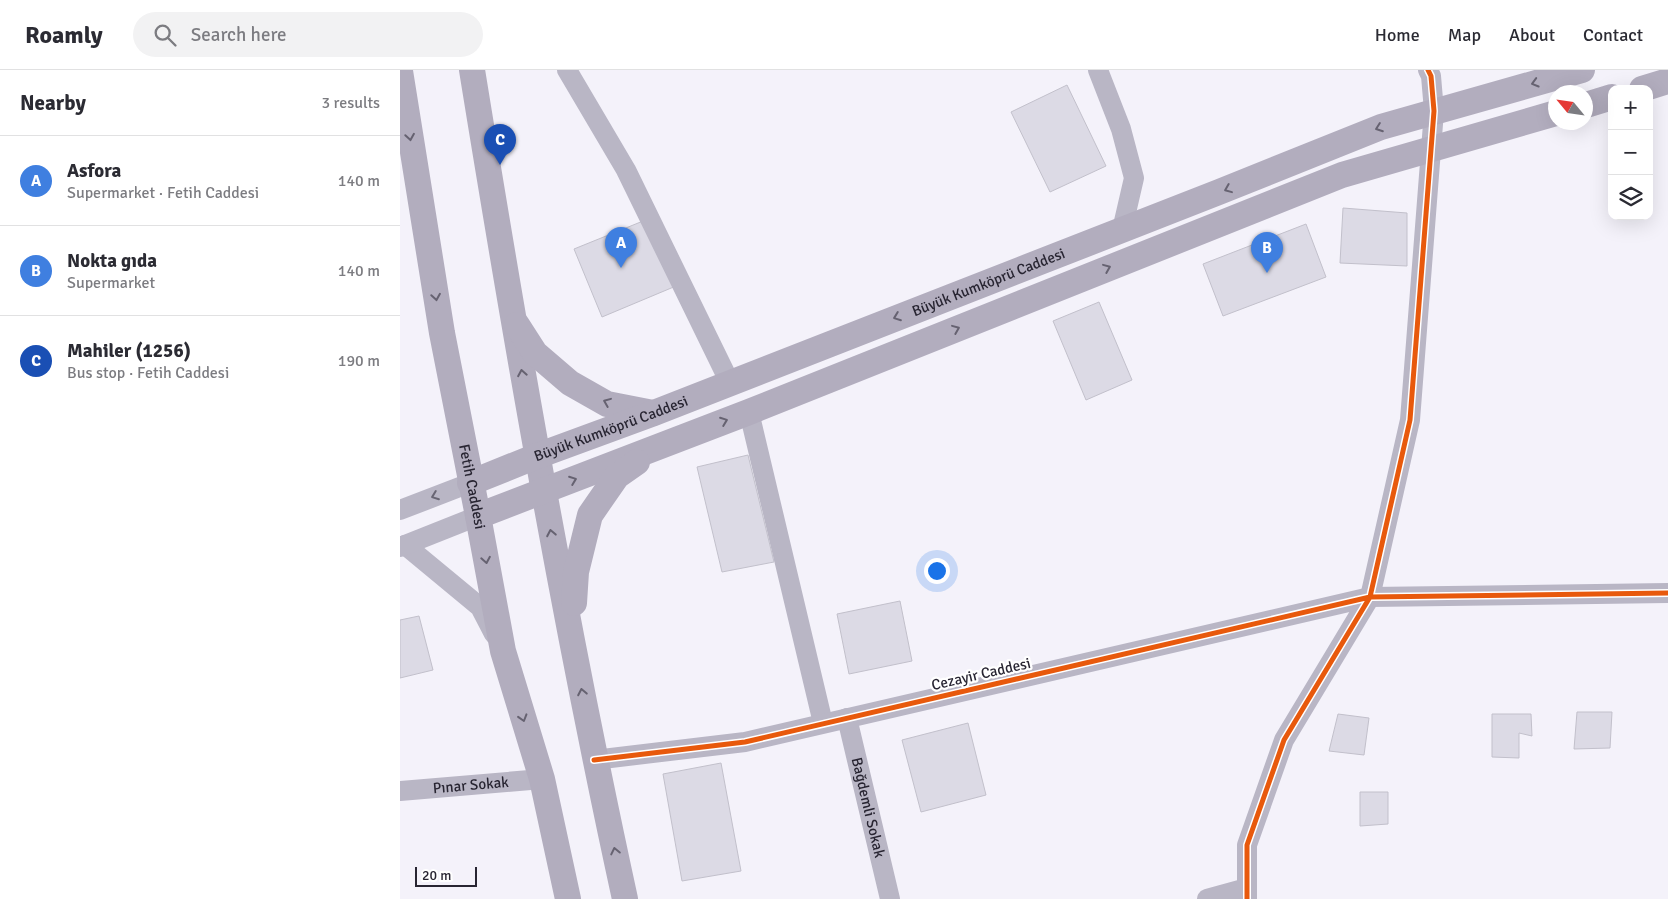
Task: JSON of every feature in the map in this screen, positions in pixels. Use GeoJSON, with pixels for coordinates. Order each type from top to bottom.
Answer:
{"type":"FeatureCollection","features":[{"type":"Feature","properties":{"kind":"main road"},"geometry":{"type":"LineString","coordinates":[[472,70],[512,317],[543,491],[594,760],[625,899]]}},
{"type":"Feature","properties":{"kind":"main road","name":"Büyük Kumköprü Caddesi"},"geometry":{"type":"LineString","coordinates":[[470,483],[654,413],[1381,127],[1582,70]]}},
{"type":"Feature","properties":{"kind":"main road","name":"Fetih Caddesi"},"geometry":{"type":"LineString","coordinates":[[400,71],[442,333],[503,651],[542,779],[568,899]]}},
{"type":"Feature","properties":{"kind":"main road"},"geometry":{"type":"LineString","coordinates":[[1653,86],[1668,81]]}},
{"type":"Feature","properties":{"kind":"main road"},"geometry":{"type":"LineString","coordinates":[[1593,103],[1608,98]]}},
{"type":"Feature","properties":{"kind":"main road","name":"Büyük Kumköprü Caddesi"},"geometry":{"type":"LineString","coordinates":[[478,516],[749,412],[1342,175],[1548,115]]}},
{"type":"Feature","properties":{"kind":"main road"},"geometry":{"type":"LineString","coordinates":[[512,317],[535,353],[570,383],[607,404],[654,413]]}},
{"type":"Feature","properties":{"kind":"main road"},"geometry":{"type":"LineString","coordinates":[[571,636],[576,572],[590,516],[617,476],[662,446]]}},
{"type":"Feature","properties":{"kind":"street"},"geometry":{"type":"LineString","coordinates":[[567,70],[626,170],[730,383]]}},
{"type":"Feature","properties":{"kind":"street"},"geometry":{"type":"LineString","coordinates":[[1098,70],[1120,129],[1134,178],[1122,230]]}},
{"type":"Feature","properties":{"kind":"street"},"geometry":{"type":"LineString","coordinates":[[1207,899],[1247,894],[1247,845],[1284,740],[1370,597],[1410,420],[1434,111],[1431,76],[1428,70]]}},
{"type":"Feature","properties":{"kind":"street"},"geometry":{"type":"LineString","coordinates":[[749,412],[823,724]]}},
{"type":"Feature","properties":{"kind":"street","name":"Büyük Kumköprü Caddesi"},"geometry":{"type":"LineString","coordinates":[[400,510],[470,483]]}},
{"type":"Feature","properties":{"kind":"street","name":"Büyük Kumköprü Caddesi"},"geometry":{"type":"LineString","coordinates":[[403,546],[478,516]]}},
{"type":"Feature","properties":{"kind":"street"},"geometry":{"type":"LineString","coordinates":[[403,546],[480,607],[503,651]]}},
{"type":"Feature","properties":{"kind":"street","name":"Cezayir Caddesi"},"geometry":{"type":"LineString","coordinates":[[594,760],[745,742],[1370,597],[1668,593]]}},
{"type":"Feature","properties":{"kind":"street","name":"Bağdemli Sokak"},"geometry":{"type":"LineString","coordinates":[[847,718],[890,899]]}},
{"type":"Feature","properties":{"kind":"street","name":"Pınar Sokak"},"geometry":{"type":"LineString","coordinates":[[400,791],[542,779]]}},
{"type":"Feature","properties":{"kind":"building"},"geometry":{"type":"Polygon","coordinates":[[[1067,85],[1106,166],[1050,192],[1011,112],[1067,85]]]}},
{"type":"Feature","properties":{"kind":"building"},"geometry":{"type":"Polygon","coordinates":[[[1343,208],[1407,213],[1407,266],[1340,263],[1343,208]]]}},
{"type":"Feature","properties":{"kind":"building"},"geometry":{"type":"Polygon","coordinates":[[[648,219],[676,286],[602,317],[574,249],[648,219]]]}},
{"type":"Feature","properties":{"kind":"building"},"geometry":{"type":"Polygon","coordinates":[[[1306,224],[1326,277],[1223,316],[1203,264],[1306,224]]]}},
{"type":"Feature","properties":{"kind":"building"},"geometry":{"type":"Polygon","coordinates":[[[1099,302],[1132,380],[1086,400],[1053,321],[1099,302]]]}},
{"type":"Feature","properties":{"kind":"building"},"geometry":{"type":"Polygon","coordinates":[[[748,455],[774,562],[722,572],[697,467],[748,455]]]}},
{"type":"Feature","properties":{"kind":"building"},"geometry":{"type":"Polygon","coordinates":[[[900,601],[912,661],[849,674],[837,614],[900,601]]]}},
{"type":"Feature","properties":{"kind":"building"},"geometry":{"type":"Polygon","coordinates":[[[419,616],[433,670],[400,678],[400,620],[419,616]]]}},
{"type":"Feature","properties":{"kind":"building"},"geometry":{"type":"Polygon","coordinates":[[[1577,712],[1612,712],[1610,748],[1574,749],[1577,712]]]}},
{"type":"Feature","properties":{"kind":"building"},"geometry":{"type":"Polygon","coordinates":[[[1338,714],[1369,718],[1364,755],[1329,751],[1338,714]]]}},
{"type":"Feature","properties":{"kind":"building"},"geometry":{"type":"Polygon","coordinates":[[[1492,714],[1531,714],[1532,736],[1519,733],[1519,758],[1492,757],[1492,714]]]}},
{"type":"Feature","properties":{"kind":"building"},"geometry":{"type":"Polygon","coordinates":[[[968,723],[986,795],[921,812],[902,740],[968,723]]]}},
{"type":"Feature","properties":{"kind":"building"},"geometry":{"type":"Polygon","coordinates":[[[721,763],[741,871],[682,881],[663,774],[721,763]]]}},
{"type":"Feature","properties":{"kind":"building"},"geometry":{"type":"Polygon","coordinates":[[[1360,792],[1388,792],[1388,824],[1360,826],[1360,792]]]}},
{"type":"Feature","properties":{"kind":"cycle path"},"geometry":{"type":"LineString","coordinates":[[1247,899],[1247,845],[1284,740],[1370,597],[1410,420],[1434,111],[1431,76],[1428,70]]}},
{"type":"Feature","properties":{"kind":"cycle path"},"geometry":{"type":"LineString","coordinates":[[594,760],[745,742],[1370,597],[1668,593]]}},
{"type":"Feature","properties":{"kind":"place","name":"Mahiler (1256)"},"geometry":{"type":"Point","coordinates":[500,165]}},
{"type":"Feature","properties":{"kind":"place","name":"Asfora"},"geometry":{"type":"Point","coordinates":[621,268]}},
{"type":"Feature","properties":{"kind":"place","name":"Nokta gıda"},"geometry":{"type":"Point","coordinates":[1267,273]}}]}
